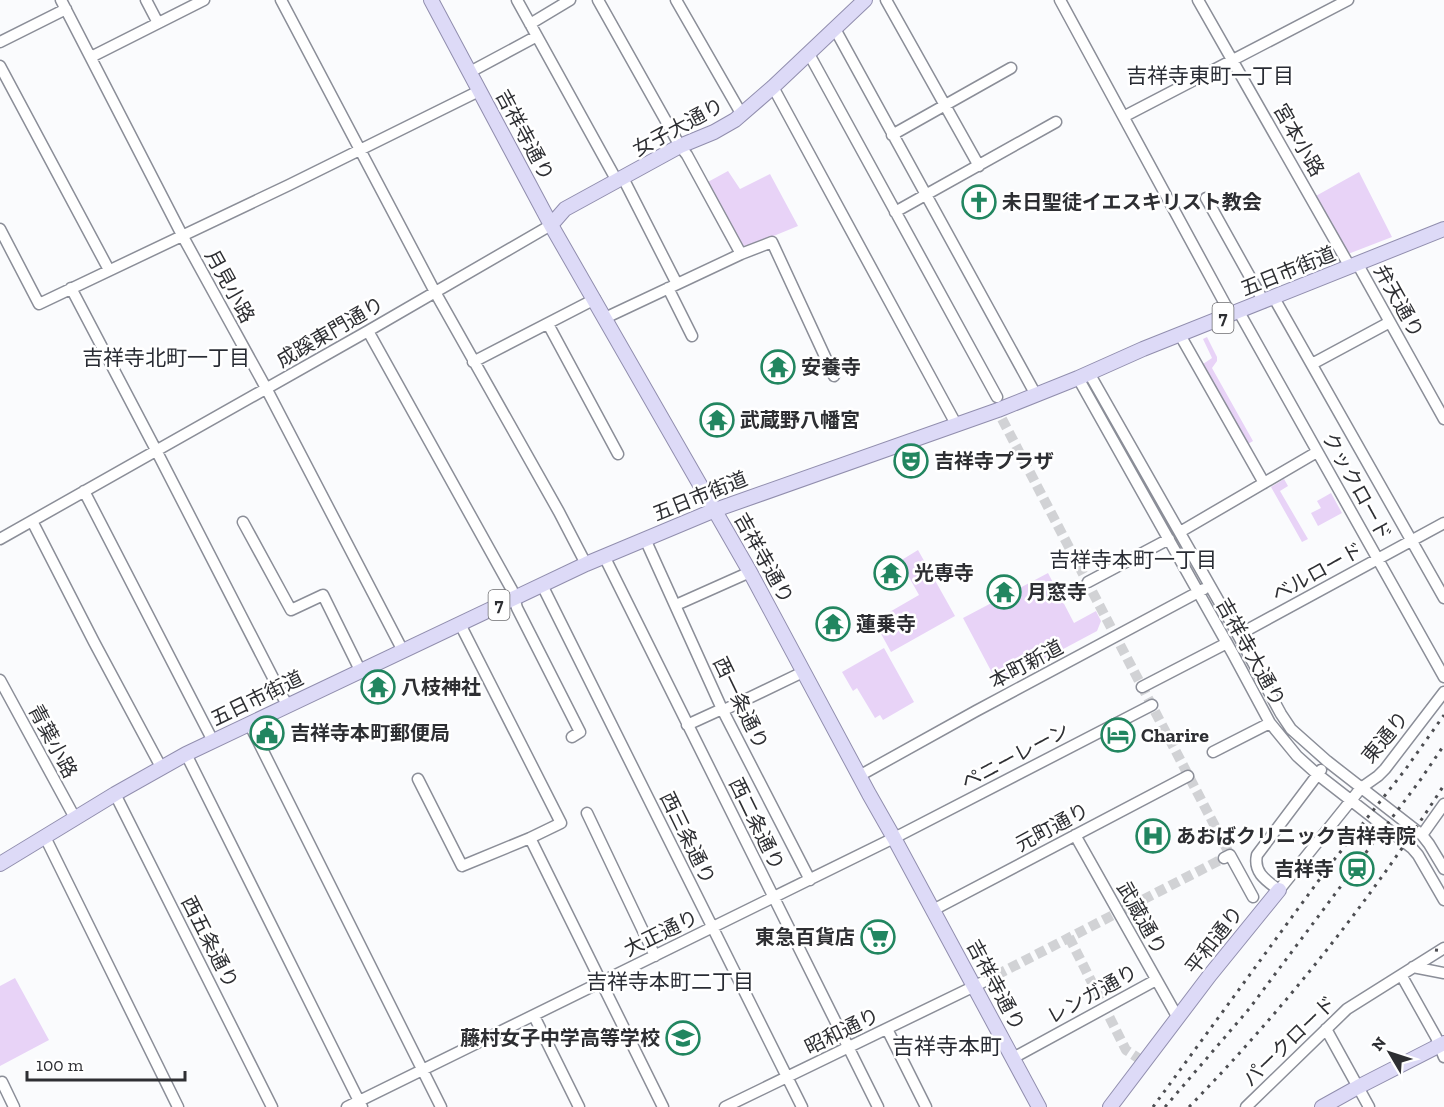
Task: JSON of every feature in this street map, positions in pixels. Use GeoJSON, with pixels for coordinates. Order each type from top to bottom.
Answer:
{"type":"FeatureCollection","features":[{"type":"Feature","properties":{"kind":"main road","name":"吉祥寺通り"},"geometry":{"type":"LineString","coordinates":[[431,0],[551,225],[750,572],[933,910],[979,984],[1013,1058],[1039,1107]]}},
{"type":"Feature","properties":{"kind":"main road","name":"女子大通り"},"geometry":{"type":"LineString","coordinates":[[551,225],[565,209],[680,146],[726,126],[741,116],[835,29],[858,3]]}},
{"type":"Feature","properties":{"kind":"main road","name":"五日市街道"},"geometry":{"type":"LineString","coordinates":[[0,864],[160,767],[286,705],[604,556],[715,510],[1036,395],[1143,349],[1444,230]]}},
{"type":"Feature","properties":{"kind":"main road","name":"平和通り"},"geometry":{"type":"LineString","coordinates":[[1110,1107],[1279,890]]}},
{"type":"Feature","properties":{"kind":"main road"},"geometry":{"type":"LineString","coordinates":[[1322,1107],[1358,1087],[1443,1049]]}},
{"type":"Feature","properties":{"kind":"street"},"geometry":{"type":"LineString","coordinates":[[146,0],[158,22]]}},
{"type":"Feature","properties":{"kind":"street"},"geometry":{"type":"LineString","coordinates":[[91,57],[204,0]]}},
{"type":"Feature","properties":{"kind":"street"},"geometry":{"type":"LineString","coordinates":[[281,0],[435,292],[586,564]]}},
{"type":"Feature","properties":{"kind":"street"},"geometry":{"type":"LineString","coordinates":[[517,0],[620,180],[673,286],[692,336]]}},
{"type":"Feature","properties":{"kind":"street"},"geometry":{"type":"LineString","coordinates":[[530,24],[570,0]]}},
{"type":"Feature","properties":{"kind":"street"},"geometry":{"type":"LineString","coordinates":[[598,0],[741,254]]}},
{"type":"Feature","properties":{"kind":"street"},"geometry":{"type":"LineString","coordinates":[[676,0],[741,116]]}},
{"type":"Feature","properties":{"kind":"street"},"geometry":{"type":"LineString","coordinates":[[886,0],[979,165]]}},
{"type":"Feature","properties":{"kind":"street","name":"クックロード"},"geometry":{"type":"LineString","coordinates":[[1060,0],[1235,313],[1317,452],[1444,677]]}},
{"type":"Feature","properties":{"kind":"street","name":"宮本小路"},"geometry":{"type":"LineString","coordinates":[[1198,0],[1354,265]]}},
{"type":"Feature","properties":{"kind":"street"},"geometry":{"type":"LineString","coordinates":[[1125,116],[1348,0]]}},
{"type":"Feature","properties":{"kind":"street"},"geometry":{"type":"LineString","coordinates":[[0,42],[64,4]]}},
{"type":"Feature","properties":{"kind":"street","name":"月見小路"},"geometry":{"type":"LineString","coordinates":[[64,4],[182,235],[266,388],[403,651]]}},
{"type":"Feature","properties":{"kind":"street"},"geometry":{"type":"LineString","coordinates":[[835,29],[1036,395]]}},
{"type":"Feature","properties":{"kind":"street"},"geometry":{"type":"LineString","coordinates":[[470,72],[537,36]]}},
{"type":"Feature","properties":{"kind":"street"},"geometry":{"type":"LineString","coordinates":[[809,54],[999,408]]}},
{"type":"Feature","properties":{"kind":"street"},"geometry":{"type":"LineString","coordinates":[[0,66],[109,270]]}},
{"type":"Feature","properties":{"kind":"street"},"geometry":{"type":"LineString","coordinates":[[892,135],[1011,68]]}},
{"type":"Feature","properties":{"kind":"street"},"geometry":{"type":"LineString","coordinates":[[773,87],[956,424]]}},
{"type":"Feature","properties":{"kind":"street"},"geometry":{"type":"LineString","coordinates":[[0,230],[39,304],[479,91]]}},
{"type":"Feature","properties":{"kind":"street"},"geometry":{"type":"LineString","coordinates":[[895,212],[1056,122]]}},
{"type":"Feature","properties":{"kind":"street"},"geometry":{"type":"LineString","coordinates":[[1206,198],[1312,364],[1444,598]]}},
{"type":"Feature","properties":{"kind":"street","name":"成蹊東門通り"},"geometry":{"type":"LineString","coordinates":[[0,539],[551,225]]}},
{"type":"Feature","properties":{"kind":"street"},"geometry":{"type":"LineString","coordinates":[[605,318],[741,254],[772,242],[834,375]]}},
{"type":"Feature","properties":{"kind":"street","name":"弁天通り"},"geometry":{"type":"LineString","coordinates":[[1354,265],[1390,322],[1444,419]]}},
{"type":"Feature","properties":{"kind":"street"},"geometry":{"type":"LineString","coordinates":[[71,288],[286,705]]}},
{"type":"Feature","properties":{"kind":"street"},"geometry":{"type":"LineString","coordinates":[[473,362],[595,299]]}},
{"type":"Feature","properties":{"kind":"street"},"geometry":{"type":"LineString","coordinates":[[1312,364],[1390,322]]}},
{"type":"Feature","properties":{"kind":"street"},"geometry":{"type":"LineString","coordinates":[[548,324],[618,454]]}},
{"type":"Feature","properties":{"kind":"street"},"geometry":{"type":"LineString","coordinates":[[368,331],[512,590],[517,608],[580,732],[572,737]]}},
{"type":"Feature","properties":{"kind":"street"},"geometry":{"type":"LineString","coordinates":[[1180,335],[1264,483]]}},
{"type":"Feature","properties":{"kind":"street","name":"吉祥寺大通り"},"geometry":{"type":"LineString","coordinates":[[1083,376],[1180,532],[1291,729],[1327,761],[1422,835],[1444,869]]}},
{"type":"Feature","properties":{"kind":"street","name":"吉祥寺大通り"},"geometry":{"type":"LineString","coordinates":[[1083,376],[1270,723],[1297,756],[1317,774],[1412,848],[1444,900]]}},
{"type":"Feature","properties":{"kind":"street"},"geometry":{"type":"LineString","coordinates":[[1180,532],[1317,452]]}},
{"type":"Feature","properties":{"kind":"street"},"geometry":{"type":"LineString","coordinates":[[84,491],[213,741]]}},
{"type":"Feature","properties":{"kind":"street"},"geometry":{"type":"LineString","coordinates":[[32,521],[160,767]]}},
{"type":"Feature","properties":{"kind":"street"},"geometry":{"type":"LineString","coordinates":[[243,522],[291,610],[323,595],[360,670]]}},
{"type":"Feature","properties":{"kind":"street","name":"ベルロード"},"geometry":{"type":"LineString","coordinates":[[1239,635],[1444,523]]}},
{"type":"Feature","properties":{"kind":"street","name":"西一条通り"},"geometry":{"type":"LineString","coordinates":[[645,539],[722,709],[810,880]]}},
{"type":"Feature","properties":{"kind":"street"},"geometry":{"type":"LineString","coordinates":[[1088,582],[1169,539]]}},
{"type":"Feature","properties":{"kind":"street","name":"西二条通り"},"geometry":{"type":"LineString","coordinates":[[604,556],[878,1107]]}},
{"type":"Feature","properties":{"kind":"street"},"geometry":{"type":"LineString","coordinates":[[676,605],[750,572]]}},
{"type":"Feature","properties":{"kind":"street","name":"西三条通り"},"geometry":{"type":"LineString","coordinates":[[542,585],[802,1107]]}},
{"type":"Feature","properties":{"kind":"street","name":"本町新道"},"geometry":{"type":"LineString","coordinates":[[860,776],[1210,586]]}},
{"type":"Feature","properties":{"kind":"street"},"geometry":{"type":"LineString","coordinates":[[418,779],[462,866],[561,823],[460,624]]}},
{"type":"Feature","properties":{"kind":"street"},"geometry":{"type":"LineString","coordinates":[[1142,687],[1227,643]]}},
{"type":"Feature","properties":{"kind":"street"},"geometry":{"type":"LineString","coordinates":[[687,725],[803,672]]}},
{"type":"Feature","properties":{"kind":"street","name":"青葉小路"},"geometry":{"type":"LineString","coordinates":[[0,680],[75,818]]}},
{"type":"Feature","properties":{"kind":"street","name":"東通り"},"geometry":{"type":"LineString","coordinates":[[1350,800],[1385,769],[1444,692]]}},
{"type":"Feature","properties":{"kind":"street","name":"ペニーレーン"},"geometry":{"type":"LineString","coordinates":[[894,838],[1152,705]]}},
{"type":"Feature","properties":{"kind":"street"},"geometry":{"type":"LineString","coordinates":[[249,723],[441,1107]]}},
{"type":"Feature","properties":{"kind":"street"},"geometry":{"type":"LineString","coordinates":[[1213,752],[1270,723]]}},
{"type":"Feature","properties":{"kind":"street"},"geometry":{"type":"LineString","coordinates":[[186,754],[361,1104]]}},
{"type":"Feature","properties":{"kind":"street"},"geometry":{"type":"LineString","coordinates":[[1279,890],[1258,872],[1257,855],[1327,761]]}},
{"type":"Feature","properties":{"kind":"street","name":"元町通り"},"geometry":{"type":"LineString","coordinates":[[933,910],[1188,776]]}},
{"type":"Feature","properties":{"kind":"street","name":"西五条通り"},"geometry":{"type":"LineString","coordinates":[[115,794],[272,1107]]}},
{"type":"Feature","properties":{"kind":"street","name":"平和通り"},"geometry":{"type":"LineString","coordinates":[[1279,890],[1350,800]]}},
{"type":"Feature","properties":{"kind":"street"},"geometry":{"type":"LineString","coordinates":[[1422,835],[1444,804]]}},
{"type":"Feature","properties":{"kind":"street"},"geometry":{"type":"LineString","coordinates":[[587,813],[655,956]]}},
{"type":"Feature","properties":{"kind":"street","name":"武蔵通り"},"geometry":{"type":"LineString","coordinates":[[1076,835],[1178,1018]]}},
{"type":"Feature","properties":{"kind":"street"},"geometry":{"type":"LineString","coordinates":[[45,837],[178,1107]]}},
{"type":"Feature","properties":{"kind":"street"},"geometry":{"type":"LineString","coordinates":[[530,838],[663,1107]]}},
{"type":"Feature","properties":{"kind":"street","name":"大正通り"},"geometry":{"type":"LineString","coordinates":[[347,1107],[361,1104],[423,1071],[894,838]]}},
{"type":"Feature","properties":{"kind":"street"},"geometry":{"type":"LineString","coordinates":[[1227,856],[1253,897]]}},
{"type":"Feature","properties":{"kind":"street","name":"パークロード"},"geometry":{"type":"LineString","coordinates":[[1246,1107],[1347,1009],[1444,948]]}},
{"type":"Feature","properties":{"kind":"street"},"geometry":{"type":"LineString","coordinates":[[1413,968],[1444,973]]}},
{"type":"Feature","properties":{"kind":"street","name":"レンガ通り"},"geometry":{"type":"LineString","coordinates":[[1013,1058],[1156,980]]}},
{"type":"Feature","properties":{"kind":"street"},"geometry":{"type":"LineString","coordinates":[[1404,980],[1443,1049]]}},
{"type":"Feature","properties":{"kind":"street","name":"昭和通り"},"geometry":{"type":"LineString","coordinates":[[732,1106],[979,984]]}},
{"type":"Feature","properties":{"kind":"street"},"geometry":{"type":"LineString","coordinates":[[534,1016],[579,1107]]}},
{"type":"Feature","properties":{"kind":"street"},"geometry":{"type":"LineString","coordinates":[[887,1029],[926,1107]]}},
{"type":"Feature","properties":{"kind":"street"},"geometry":{"type":"LineString","coordinates":[[1326,1029],[1369,1107]]}},
{"type":"Feature","properties":{"kind":"street"},"geometry":{"type":"LineString","coordinates":[[2,1082],[14,1107]]}},
{"type":"Feature","properties":{"kind":"shaded area"},"geometry":{"type":"Polygon","coordinates":[[[728,171],[740,189],[770,174],[798,226],[744,248],[706,183],[728,171]]]}},
{"type":"Feature","properties":{"kind":"shaded area"},"geometry":{"type":"Polygon","coordinates":[[[1359,172],[1392,237],[1348,254],[1314,197],[1359,172]]]}},
{"type":"Feature","properties":{"kind":"shaded area"},"geometry":{"type":"Polygon","coordinates":[[[1207,337],[1217,357],[1212,368],[1253,441],[1248,444],[1203,364],[1212,358],[1203,339],[1207,337]]]}},
{"type":"Feature","properties":{"kind":"shaded area"},"geometry":{"type":"Polygon","coordinates":[[[1284,479],[1288,486],[1280,491],[1308,539],[1302,542],[1271,487],[1284,479]]]}},
{"type":"Feature","properties":{"kind":"shaded area"},"geometry":{"type":"Polygon","coordinates":[[[1331,493],[1342,513],[1318,526],[1311,513],[1321,508],[1317,501],[1331,493]]]}},
{"type":"Feature","properties":{"kind":"shaded area"},"geometry":{"type":"Polygon","coordinates":[[[918,550],[955,616],[891,652],[874,621],[919,595],[900,561],[918,550]]]}},
{"type":"Feature","properties":{"kind":"shaded area"},"geometry":{"type":"Polygon","coordinates":[[[1048,573],[1074,623],[1096,611],[1101,621],[1097,631],[998,684],[963,618],[1048,573]]]}},
{"type":"Feature","properties":{"kind":"shaded area"},"geometry":{"type":"Polygon","coordinates":[[[884,648],[914,702],[883,720],[880,715],[875,718],[857,688],[853,691],[842,672],[884,648]]]}},
{"type":"Feature","properties":{"kind":"shaded area"},"geometry":{"type":"Polygon","coordinates":[[[15,978],[49,1040],[0,1066],[0,986],[15,978]]]}},
{"type":"Feature","properties":{"kind":"tunnel"},"geometry":{"type":"LineString","coordinates":[[1002,419],[1230,855]]}},
{"type":"Feature","properties":{"kind":"tunnel"},"geometry":{"type":"LineString","coordinates":[[983,982],[1224,858]]}},
{"type":"Feature","properties":{"kind":"tunnel"},"geometry":{"type":"LineString","coordinates":[[1069,937],[1126,1050],[1138,1058]]}},
{"type":"Feature","properties":{"kind":"railway"},"geometry":{"type":"LineString","coordinates":[[1153,1107],[1330,865],[1405,770],[1444,715]]}},
{"type":"Feature","properties":{"kind":"railway"},"geometry":{"type":"LineString","coordinates":[[1165,1107],[1249,1009],[1444,745]]}},
{"type":"Feature","properties":{"kind":"railway"},"geometry":{"type":"LineString","coordinates":[[1189,1107],[1259,1031],[1325,952],[1416,828],[1444,785]]}},
{"type":"Feature","properties":{"kind":"railway"},"geometry":{"type":"LineString","coordinates":[[1435,950],[1444,951]]}},
{"type":"Feature","properties":{"kind":"place","name":"未日聖徒イエスキリスト教会"},"geometry":{"type":"Point","coordinates":[979,202]}},
{"type":"Feature","properties":{"kind":"place","name":"安養寺"},"geometry":{"type":"Point","coordinates":[778,367]}},
{"type":"Feature","properties":{"kind":"place","name":"武蔵野八幡宮"},"geometry":{"type":"Point","coordinates":[717,420]}},
{"type":"Feature","properties":{"kind":"place","name":"吉祥寺プラザ"},"geometry":{"type":"Point","coordinates":[911,461]}},
{"type":"Feature","properties":{"kind":"place","name":"光専寺"},"geometry":{"type":"Point","coordinates":[891,573]}},
{"type":"Feature","properties":{"kind":"place","name":"月窓寺"},"geometry":{"type":"Point","coordinates":[1004,592]}},
{"type":"Feature","properties":{"kind":"place","name":"蓮乗寺"},"geometry":{"type":"Point","coordinates":[833,624]}},
{"type":"Feature","properties":{"kind":"place","name":"八枝神社"},"geometry":{"type":"Point","coordinates":[378,687]}},
{"type":"Feature","properties":{"kind":"place","name":"吉祥寺本町郵便局"},"geometry":{"type":"Point","coordinates":[267,733]}},
{"type":"Feature","properties":{"kind":"place","name":"Charire"},"geometry":{"type":"Point","coordinates":[1118,735]}},
{"type":"Feature","properties":{"kind":"place","name":"あおばクリニック吉祥寺院"},"geometry":{"type":"Point","coordinates":[1153,836]}},
{"type":"Feature","properties":{"kind":"place","name":"吉祥寺"},"geometry":{"type":"Point","coordinates":[1357,869]}},
{"type":"Feature","properties":{"kind":"place","name":"東急百貨店"},"geometry":{"type":"Point","coordinates":[878,937]}},
{"type":"Feature","properties":{"kind":"place","name":"藤村女子中学高等学校"},"geometry":{"type":"Point","coordinates":[683,1038]}},
{"type":"Feature","properties":{"kind":"district","name":"吉祥寺東町一丁目"},"geometry":{"type":"Point","coordinates":[1210,76]}},
{"type":"Feature","properties":{"kind":"district","name":"吉祥寺北町一丁目"},"geometry":{"type":"Point","coordinates":[166,358]}},
{"type":"Feature","properties":{"kind":"district","name":"吉祥寺本町一丁目"},"geometry":{"type":"Point","coordinates":[1133,560]}},
{"type":"Feature","properties":{"kind":"district","name":"吉祥寺本町二丁目"},"geometry":{"type":"Point","coordinates":[670,982]}},
{"type":"Feature","properties":{"kind":"district","name":"吉祥寺本町"},"geometry":{"type":"Point","coordinates":[947,1046]}}]}
